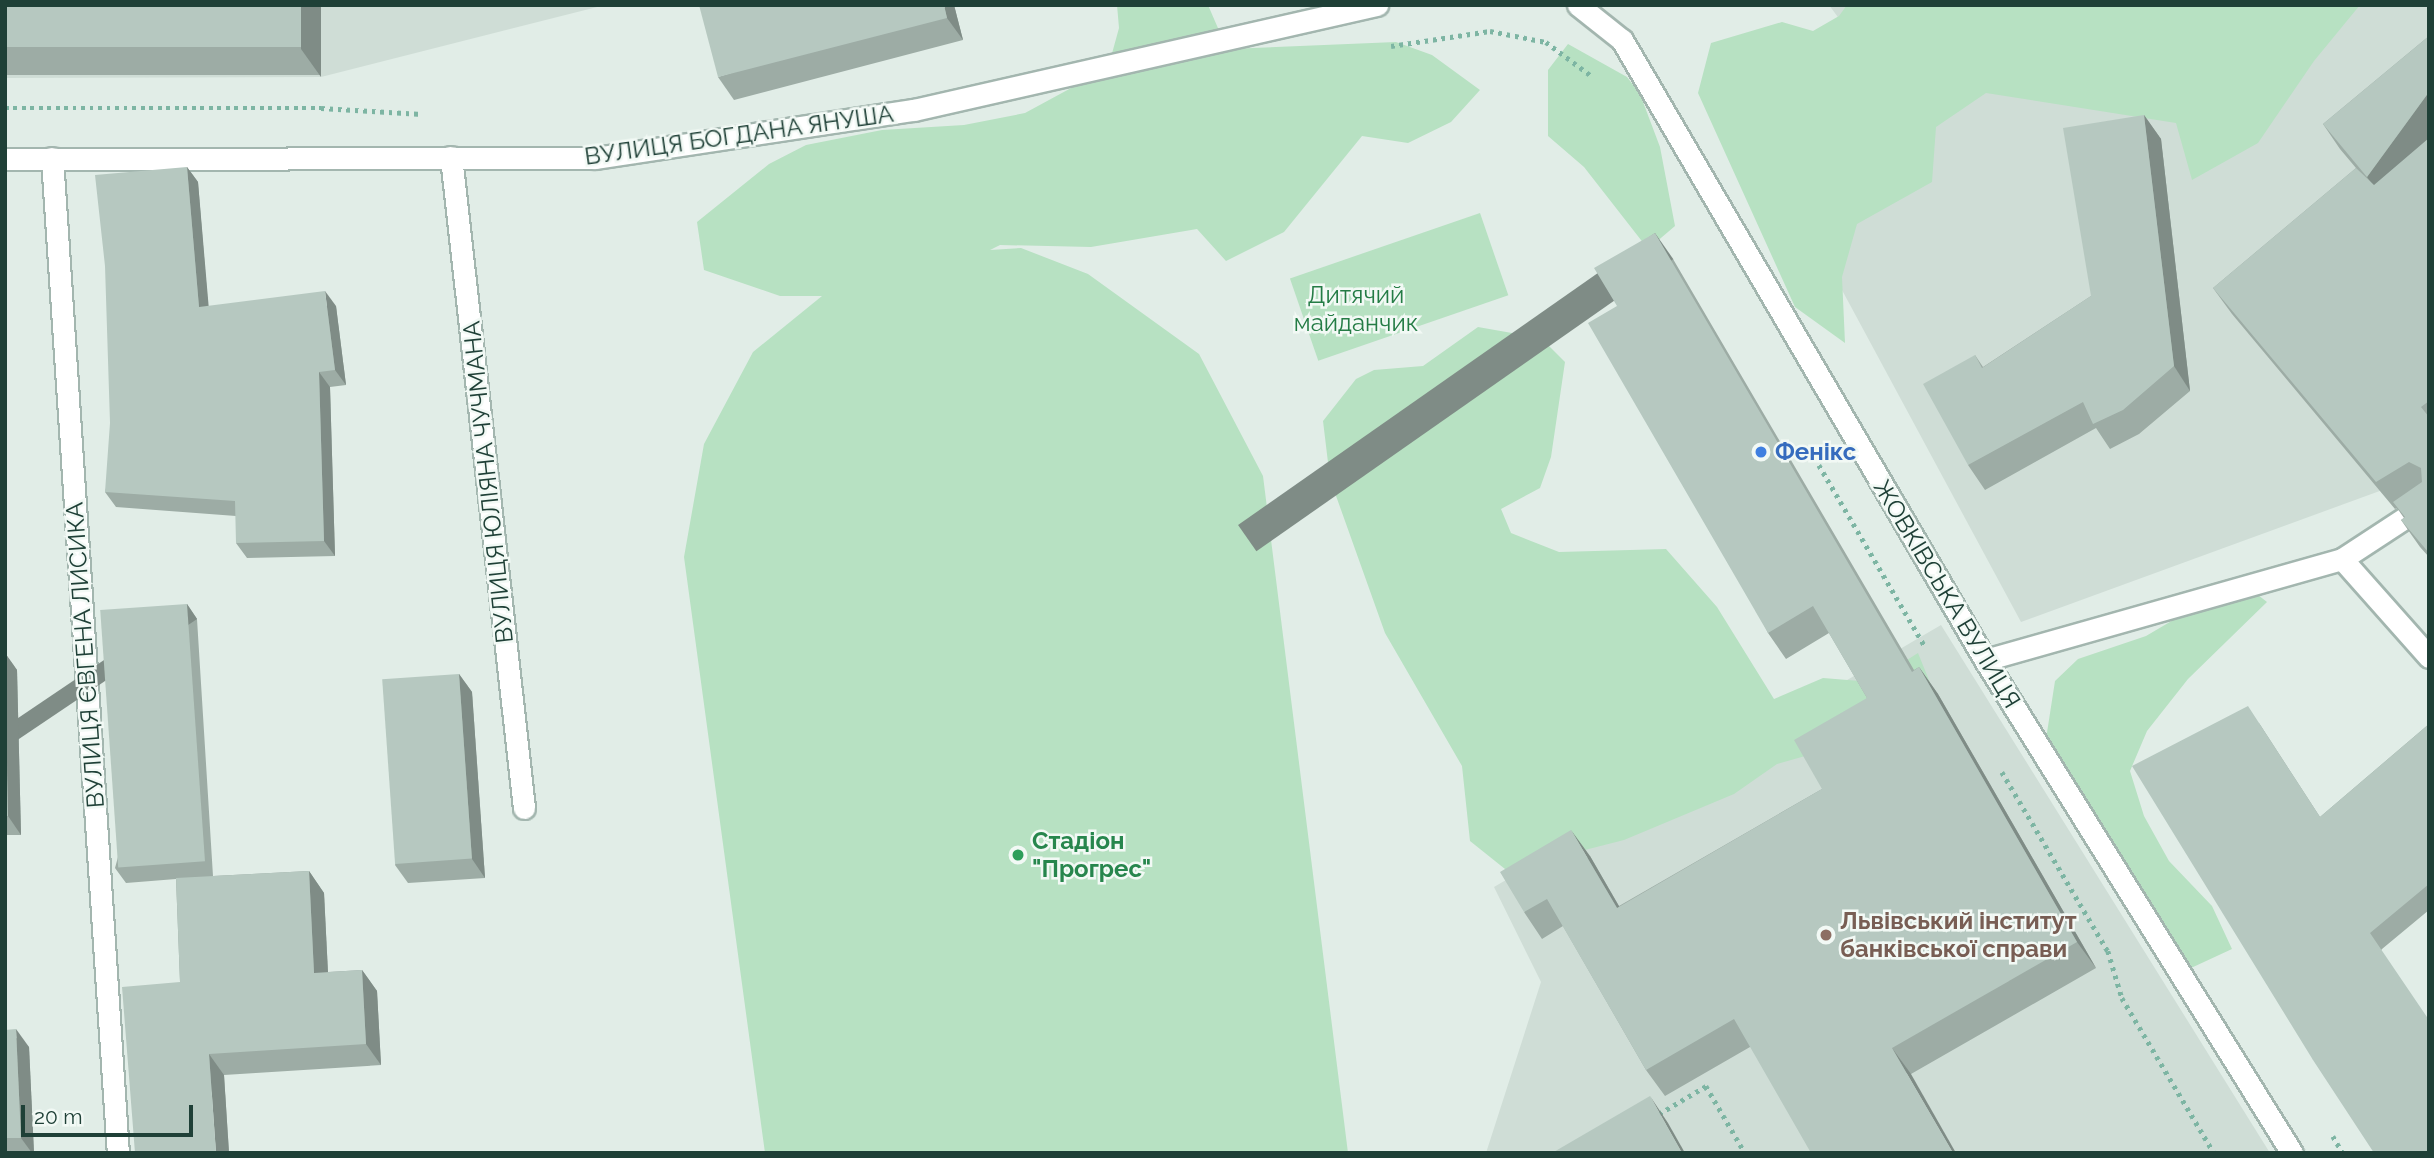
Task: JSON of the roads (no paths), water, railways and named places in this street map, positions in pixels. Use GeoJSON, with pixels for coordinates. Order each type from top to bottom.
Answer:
{"type":"FeatureCollection","features":[{"type":"Feature","properties":{"kind":"street","name":"ВУЛИЦЯ БОГДАНА ЯНУША"},"geometry":{"type":"LineString","coordinates":[[5,159],[595,158],[914,110],[1377,5]]}},
{"type":"Feature","properties":{"kind":"street","name":"ЖОВКІВСЬКА ВУЛИЦЯ"},"geometry":{"type":"LineString","coordinates":[[1578,5],[1622,40],[1985,660],[2292,1153]]}},
{"type":"Feature","properties":{"kind":"street","name":"ВУЛИЦЯ ЮЛІЯНА ЧУЧМАНА"},"geometry":{"type":"LineString","coordinates":[[451,157],[524,808]]}},
{"type":"Feature","properties":{"kind":"street","name":"ВУЛИЦЯ ЄВГЕНА ЛИСИКА"},"geometry":{"type":"LineString","coordinates":[[52,158],[118,1153]]}},
{"type":"Feature","properties":{"kind":"street"},"geometry":{"type":"LineString","coordinates":[[1985,660],[2342,559],[2429,502]]}},
{"type":"Feature","properties":{"kind":"street"},"geometry":{"type":"LineString","coordinates":[[2342,559],[2429,657]]}},
{"type":"Feature","properties":{"kind":"place","name":"Фенікс"},"geometry":{"type":"Point","coordinates":[1761,452]}},
{"type":"Feature","properties":{"kind":"place","name":"Стадіон \"Прогрес\""},"geometry":{"type":"Point","coordinates":[1018,855]}},
{"type":"Feature","properties":{"kind":"place","name":"Львівський інститут банківської справи"},"geometry":{"type":"Point","coordinates":[1826,935]}},
{"type":"Feature","properties":{"kind":"park label","name":"Дитячий майданчик"},"geometry":{"type":"Point","coordinates":[1356,309]}}]}
